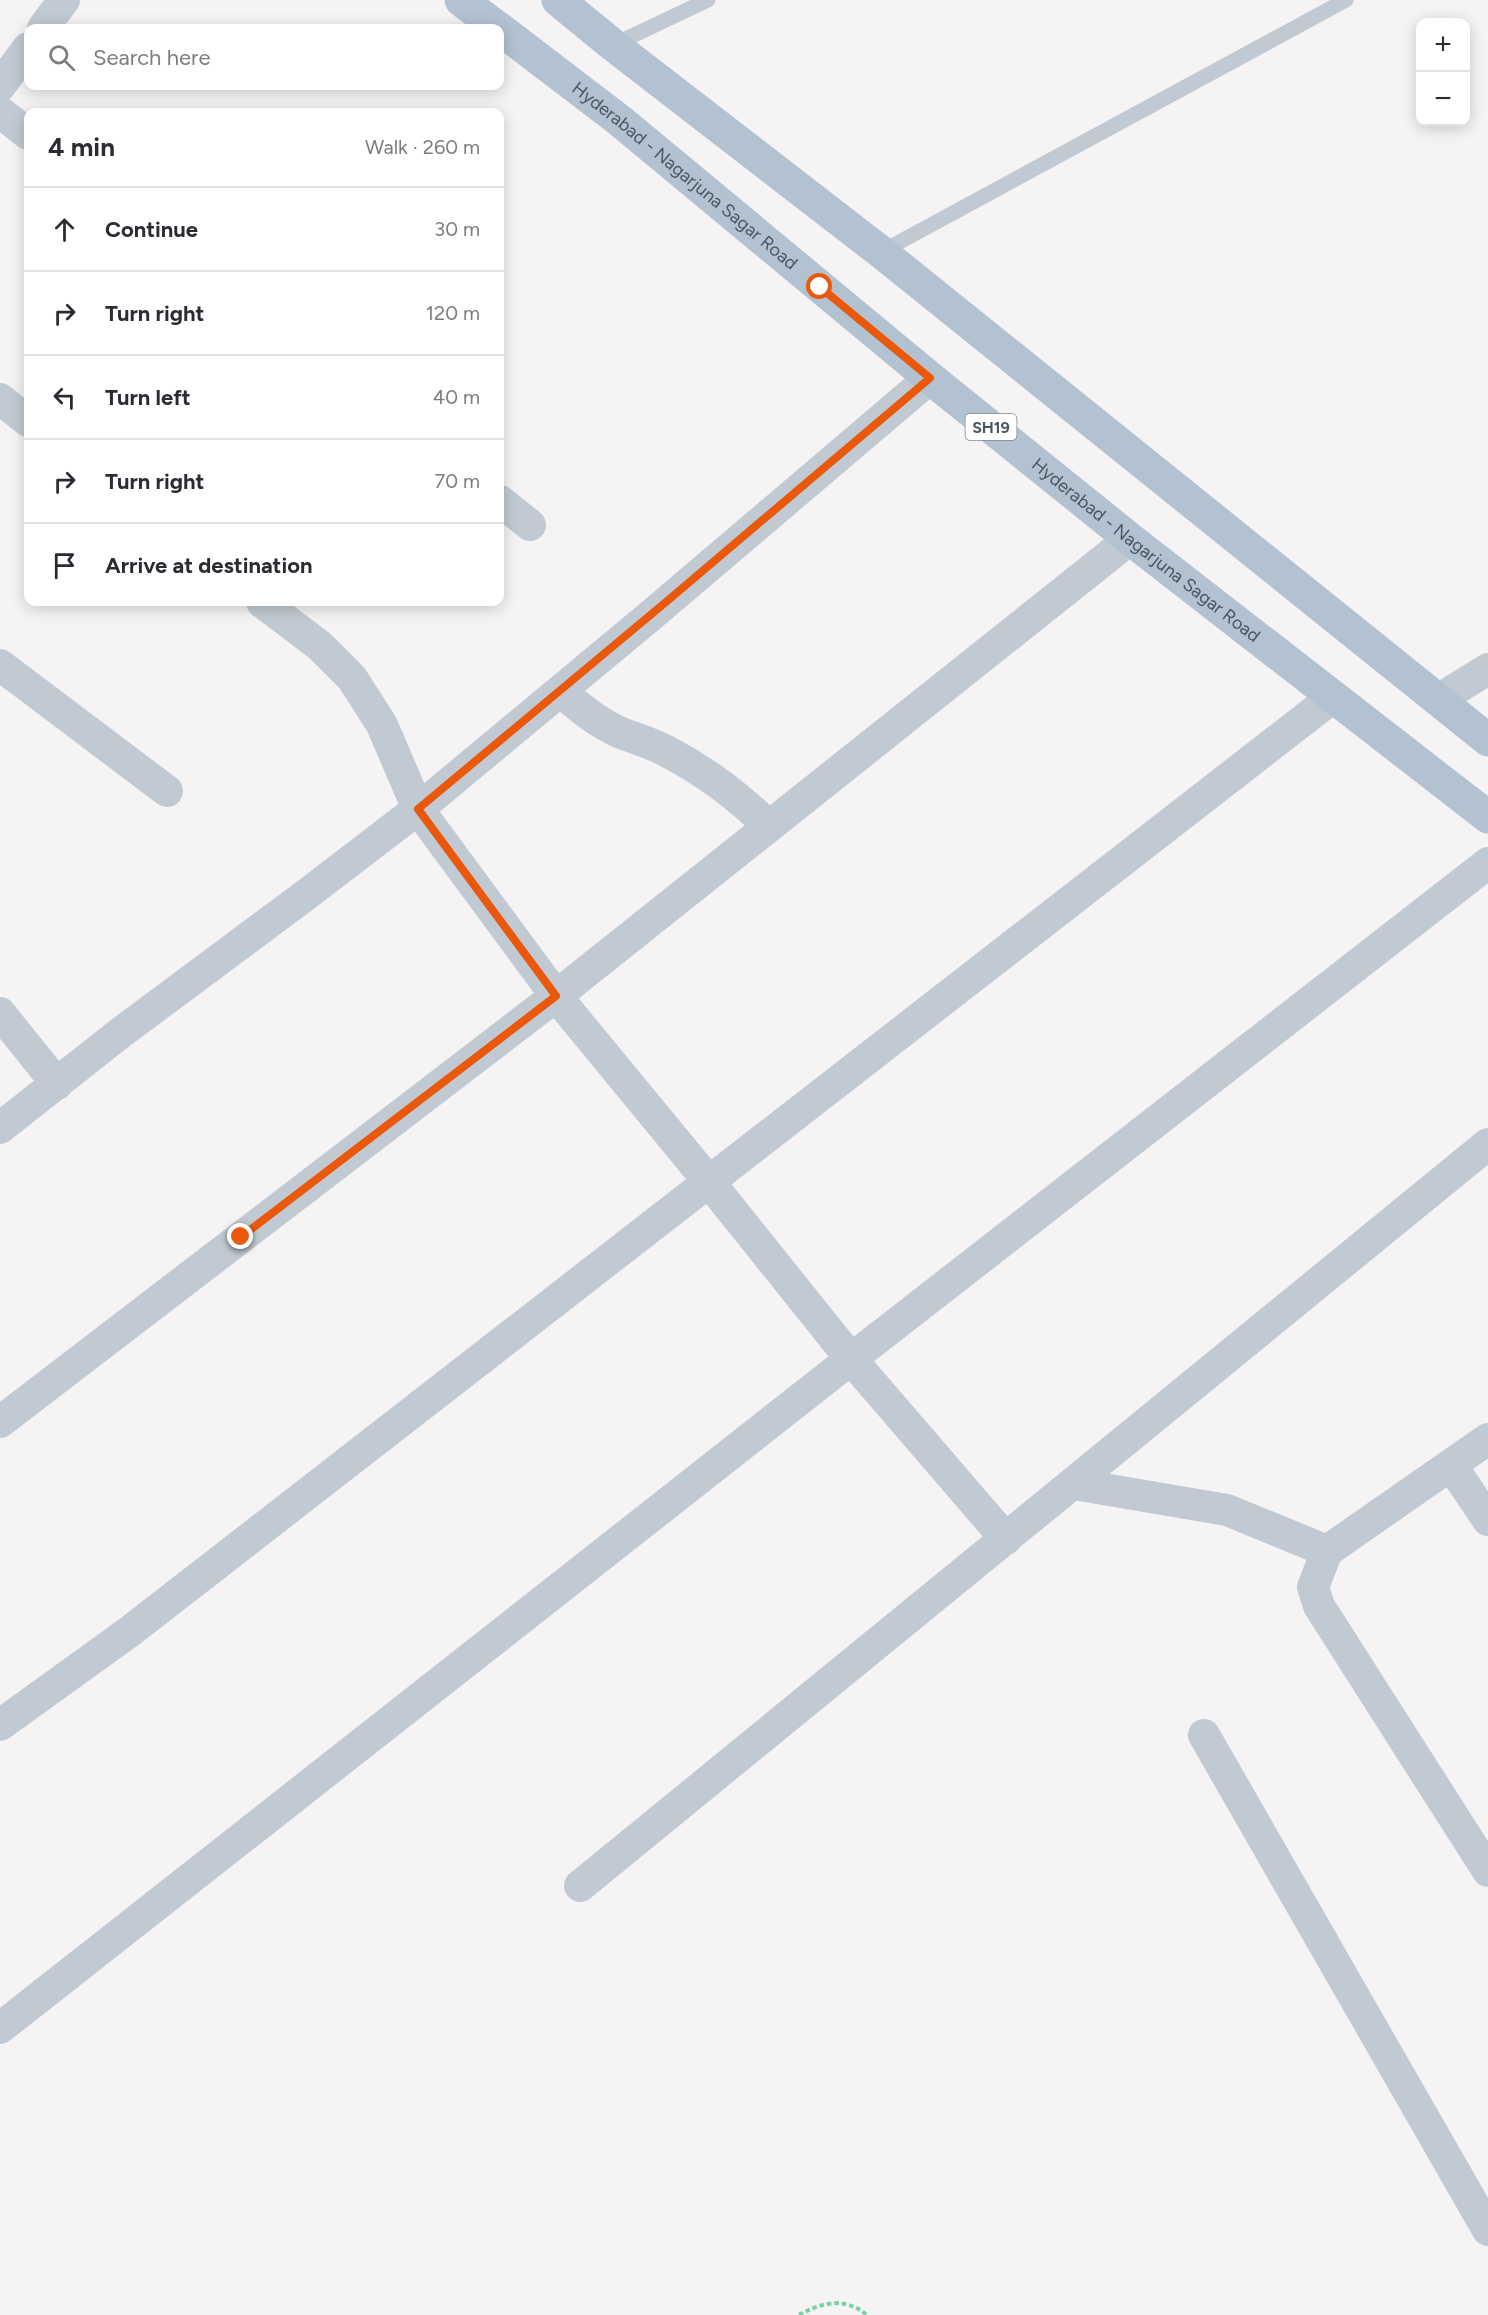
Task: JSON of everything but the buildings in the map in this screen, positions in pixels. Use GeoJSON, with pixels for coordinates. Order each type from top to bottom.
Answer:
{"type":"FeatureCollection","features":[{"type":"Feature","properties":{"kind":"main road","name":"Hyderabad - Nagarjuna Sagar Road"},"geometry":{"type":"LineString","coordinates":[[461,0],[492,24]]}},
{"type":"Feature","properties":{"kind":"main road"},"geometry":{"type":"LineString","coordinates":[[558,0],[881,252],[1488,740]]}},
{"type":"Feature","properties":{"kind":"main road","name":"Hyderabad - Nagarjuna Sagar Road"},"geometry":{"type":"LineString","coordinates":[[504,33],[619,120],[930,378],[1130,538],[1488,817]]}},
{"type":"Feature","properties":{"kind":"street"},"geometry":{"type":"LineString","coordinates":[[46,24],[64,0]]}},
{"type":"Feature","properties":{"kind":"street"},"geometry":{"type":"LineString","coordinates":[[0,86],[24,53]]}},
{"type":"Feature","properties":{"kind":"street"},"geometry":{"type":"LineString","coordinates":[[0,112],[24,132]]}},
{"type":"Feature","properties":{"kind":"street"},"geometry":{"type":"LineString","coordinates":[[0,1128],[418,809],[930,378]]}},
{"type":"Feature","properties":{"kind":"street"},"geometry":{"type":"LineString","coordinates":[[0,399],[24,418]]}},
{"type":"Feature","properties":{"kind":"street"},"geometry":{"type":"LineString","coordinates":[[504,504],[530,525]]}},
{"type":"Feature","properties":{"kind":"street"},"geometry":{"type":"LineString","coordinates":[[0,1422],[556,996],[1130,538]]}},
{"type":"Feature","properties":{"kind":"street"},"geometry":{"type":"LineString","coordinates":[[267,606],[320,646],[352,678],[382,725],[418,809],[556,996],[851,1359],[1006,1539]]}},
{"type":"Feature","properties":{"kind":"street"},"geometry":{"type":"LineString","coordinates":[[0,665],[167,790]]}},
{"type":"Feature","properties":{"kind":"street"},"geometry":{"type":"LineString","coordinates":[[1438,700],[1488,669]]}},
{"type":"Feature","properties":{"kind":"street"},"geometry":{"type":"LineString","coordinates":[[560,691],[587,713],[619,732],[666,750],[705,773],[728,789],[769,826]]}},
{"type":"Feature","properties":{"kind":"street"},"geometry":{"type":"LineString","coordinates":[[0,1725],[129,1632],[1333,697]]}},
{"type":"Feature","properties":{"kind":"street"},"geometry":{"type":"LineString","coordinates":[[0,2028],[851,1359],[1488,863]]}},
{"type":"Feature","properties":{"kind":"street"},"geometry":{"type":"LineString","coordinates":[[0,1013],[57,1084]]}},
{"type":"Feature","properties":{"kind":"street"},"geometry":{"type":"LineString","coordinates":[[580,1886],[1488,1144]]}},
{"type":"Feature","properties":{"kind":"street"},"geometry":{"type":"LineString","coordinates":[[1486,1864],[1319,1606],[1313,1587],[1327,1551],[1488,1439]]}},
{"type":"Feature","properties":{"kind":"street"},"geometry":{"type":"LineString","coordinates":[[1451,1465],[1488,1520]]}},
{"type":"Feature","properties":{"kind":"street"},"geometry":{"type":"LineString","coordinates":[[1074,1484],[1227,1510],[1327,1551]]}},
{"type":"Feature","properties":{"kind":"street"},"geometry":{"type":"LineString","coordinates":[[1203,1735],[1488,2230]]}},
{"type":"Feature","properties":{"kind":"lane"},"geometry":{"type":"LineString","coordinates":[[613,45],[708,0]]}},
{"type":"Feature","properties":{"kind":"lane"},"geometry":{"type":"LineString","coordinates":[[881,252],[1346,0]]}},
{"type":"Feature","properties":{"kind":"path"},"geometry":{"type":"LineString","coordinates":[[799,2315],[835,2302],[857,2306],[867,2315]]}},
{"type":"Feature","properties":{"kind":"route"},"geometry":{"type":"LineString","coordinates":[[241,1237],[556,996],[418,809],[930,378],[820,287]]}}]}
